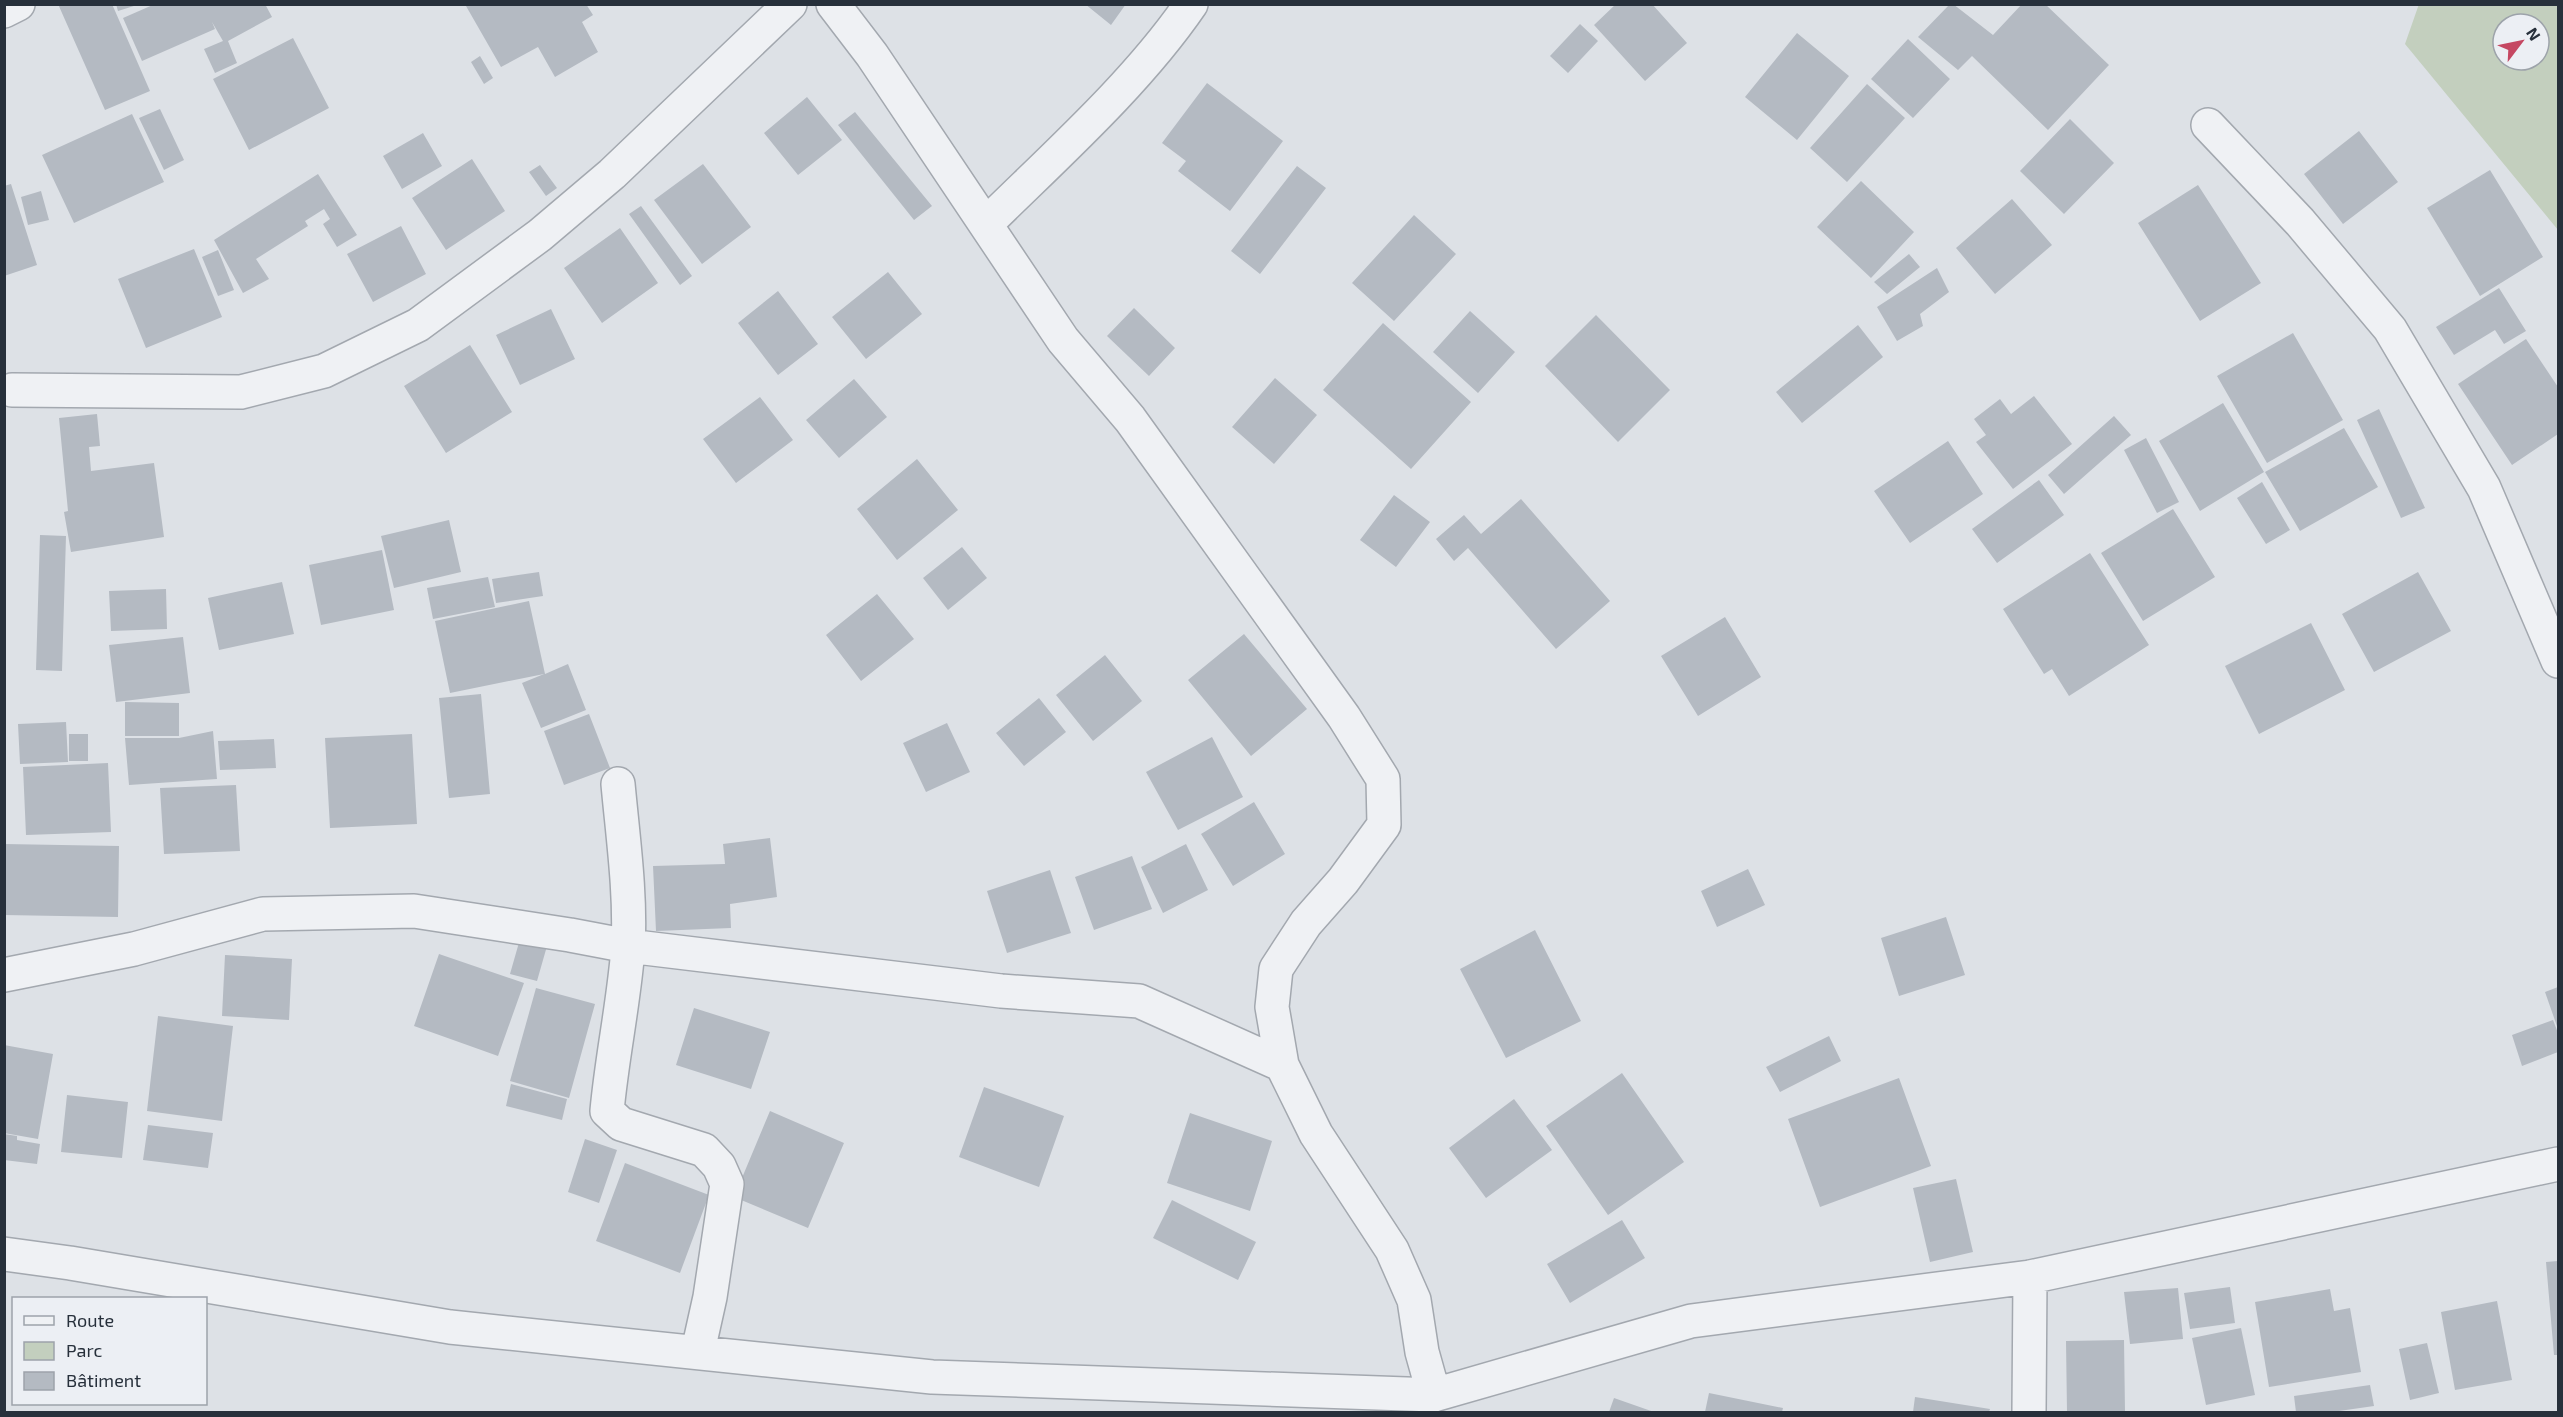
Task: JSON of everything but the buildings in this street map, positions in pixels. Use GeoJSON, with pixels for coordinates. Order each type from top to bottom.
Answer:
{"type":"FeatureCollection","features":[{"type":"Feature","properties":{"kind":"street"},"geometry":{"type":"LineString","coordinates":[[4,11],[18,4]]}},
{"type":"Feature","properties":{"kind":"street"},"geometry":{"type":"LineString","coordinates":[[12,390],[241,392],[324,371],[418,325],[540,235],[612,174],[790,4]]}},
{"type":"Feature","properties":{"kind":"street"},"geometry":{"type":"LineString","coordinates":[[833,4],[872,55],[987,223],[1063,340],[1130,419],[1344,717],[1383,779],[1384,825],[1343,881],[1306,923],[1276,969],[1272,1007],[1282,1065],[1316,1134],[1392,1250],[1414,1300],[1422,1352],[1434,1395]]}},
{"type":"Feature","properties":{"kind":"street"},"geometry":{"type":"LineString","coordinates":[[987,223],[1097,115],[1175,28],[1191,4]]}},
{"type":"Feature","properties":{"kind":"street"},"geometry":{"type":"LineString","coordinates":[[2208,125],[2300,222],[2390,330],[2484,488],[2559,661]]}},
{"type":"Feature","properties":{"kind":"street"},"geometry":{"type":"LineString","coordinates":[[618,784],[626,863],[628,946],[607,1110],[621,1124],[704,1150],[719,1166],[727,1184],[710,1297],[698,1351]]}},
{"type":"Feature","properties":{"kind":"street"},"geometry":{"type":"LineString","coordinates":[[4,975],[134,949],[263,914],[414,911],[570,934],[628,946],[1001,991],[1139,1001],[1282,1065]]}},
{"type":"Feature","properties":{"kind":"street"},"geometry":{"type":"LineString","coordinates":[[4,1254],[450,1327],[932,1377],[1434,1395],[1691,1321],[2030,1277],[2559,1164]]}},
{"type":"Feature","properties":{"kind":"street"},"geometry":{"type":"LineString","coordinates":[[2029,1413],[2030,1277]]}},
{"type":"Feature","properties":{"kind":"green space"},"geometry":{"type":"Polygon","coordinates":[[[2419,4],[2558,5],[2558,230],[2405,44],[2419,4]]]}}]}
